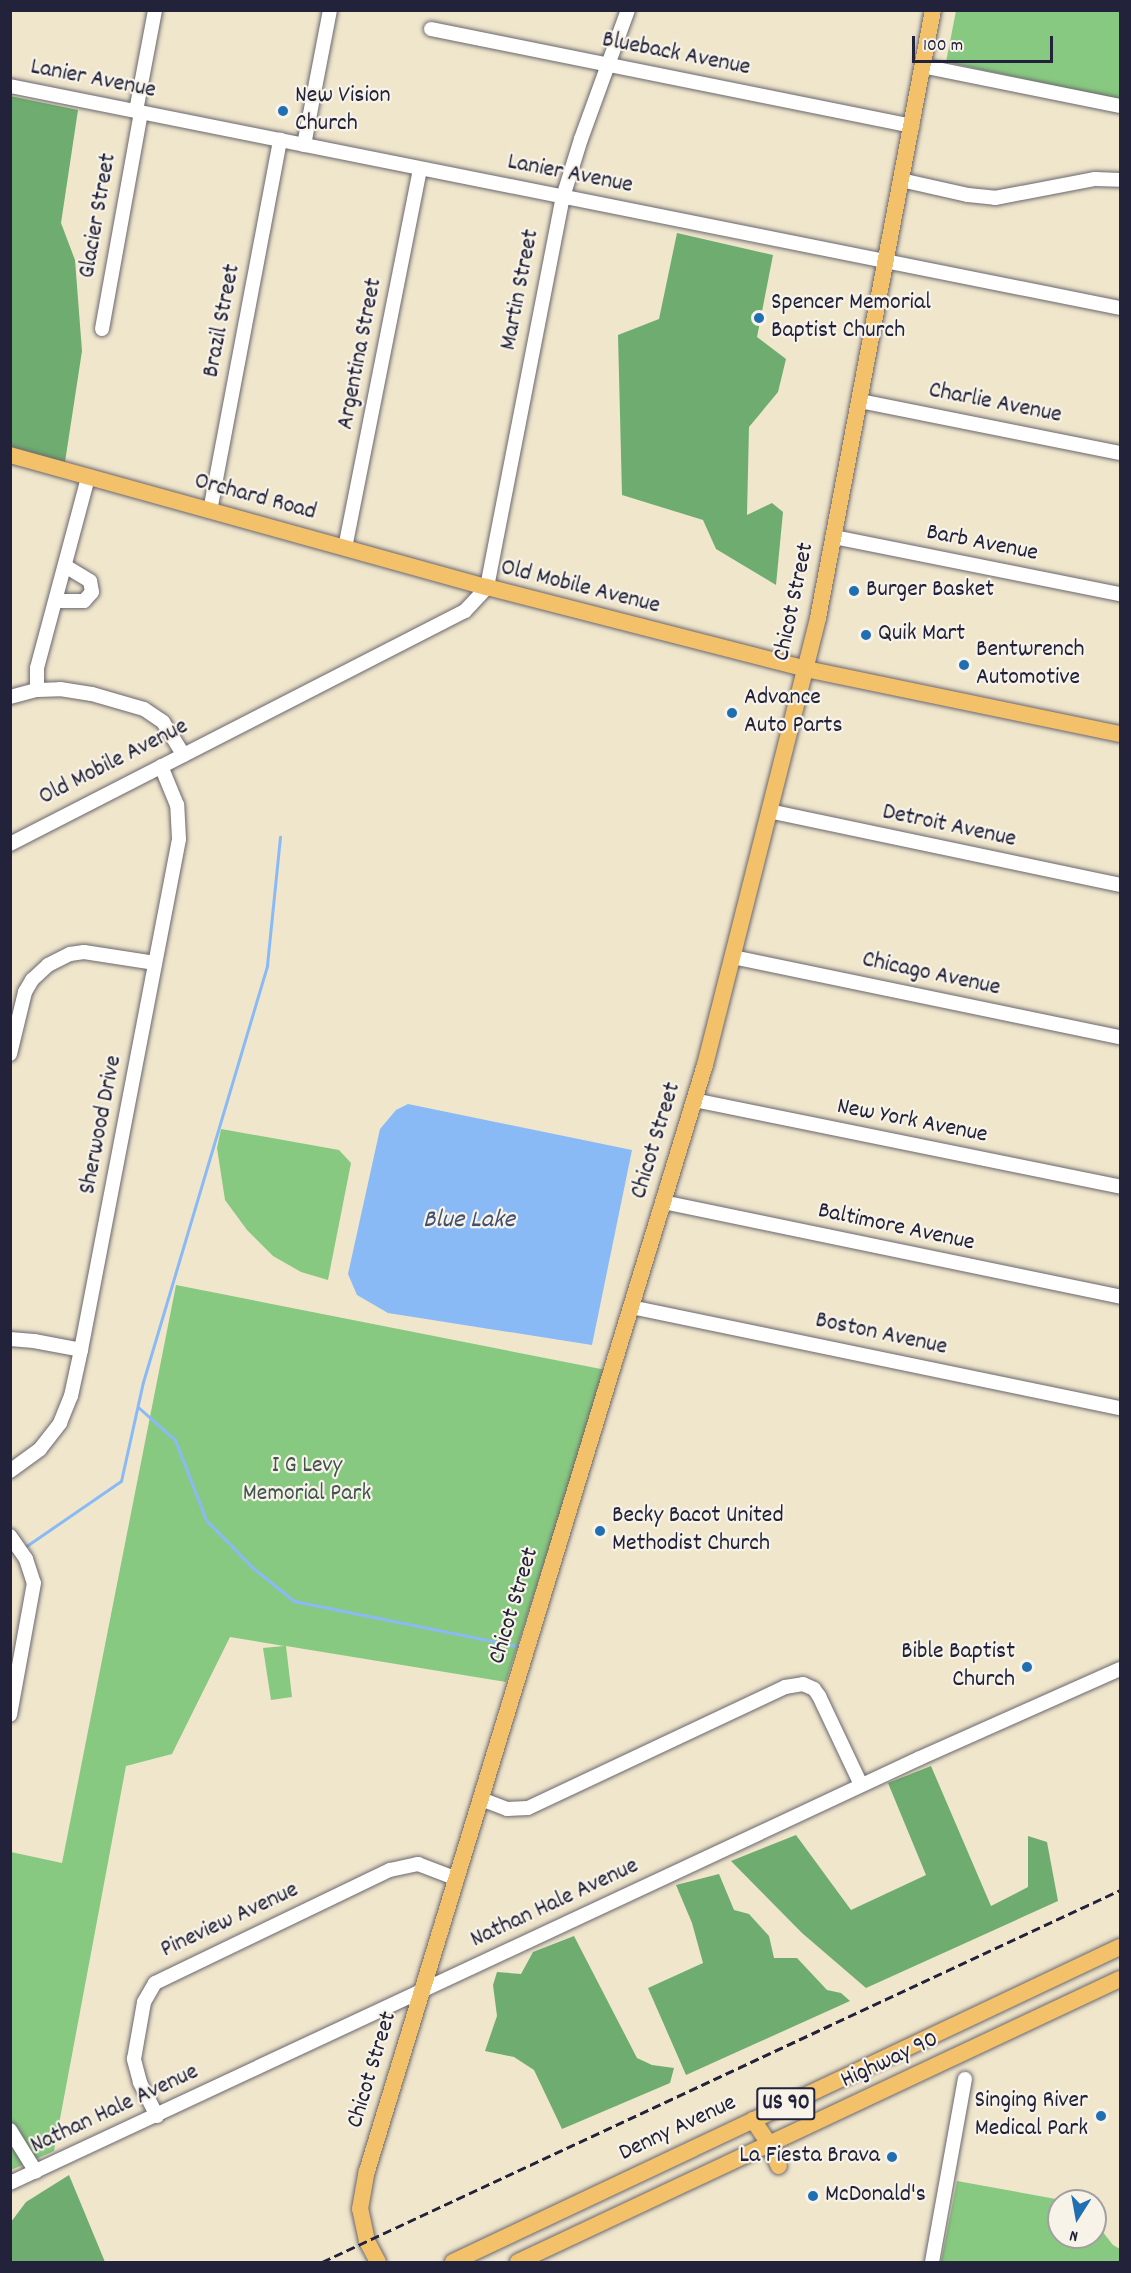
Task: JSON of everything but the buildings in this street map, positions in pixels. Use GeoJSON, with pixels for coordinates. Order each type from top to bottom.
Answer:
{"type":"FeatureCollection","features":[{"type":"Feature","properties":{"kind":"main road","name":"Chicot Street"},"geometry":{"type":"LineString","coordinates":[[378,2262],[367,2241],[362,2223],[361,2195],[694,1100],[806,669],[834,537],[933,10]]}},
{"type":"Feature","properties":{"kind":"main road","name":"Orchard Road"},"geometry":{"type":"LineString","coordinates":[[10,455],[487,586]]}},
{"type":"Feature","properties":{"kind":"main road","name":"Old Mobile Avenue"},"geometry":{"type":"LineString","coordinates":[[487,586],[806,669],[1120,734]]}},
{"type":"Feature","properties":{"kind":"main road"},"geometry":{"type":"LineString","coordinates":[[1115,1950],[1120,1972]]}},
{"type":"Feature","properties":{"kind":"main road","name":"Denny Avenue"},"geometry":{"type":"LineString","coordinates":[[453,2262],[1115,1950]]}},
{"type":"Feature","properties":{"kind":"main road","name":"Highway 90"},"geometry":{"type":"LineString","coordinates":[[518,2262],[1120,1979]]}},
{"type":"Feature","properties":{"kind":"main road"},"geometry":{"type":"LineString","coordinates":[[753,2120],[769,2144],[779,2166]]}},
{"type":"Feature","properties":{"kind":"street","name":"Glacier Street"},"geometry":{"type":"LineString","coordinates":[[102,329],[155,10]]}},
{"type":"Feature","properties":{"kind":"street"},"geometry":{"type":"LineString","coordinates":[[304,145],[330,10]]}},
{"type":"Feature","properties":{"kind":"street","name":"Martin Street"},"geometry":{"type":"LineString","coordinates":[[487,586],[562,197],[628,10]]}},
{"type":"Feature","properties":{"kind":"street","name":"Blueback Avenue"},"geometry":{"type":"LineString","coordinates":[[431,29],[912,126]]}},
{"type":"Feature","properties":{"kind":"street"},"geometry":{"type":"LineString","coordinates":[[922,66],[1120,106]]}},
{"type":"Feature","properties":{"kind":"street","name":"Lanier Avenue"},"geometry":{"type":"LineString","coordinates":[[10,86],[1120,308]]}},
{"type":"Feature","properties":{"kind":"street","name":"Brazil Street"},"geometry":{"type":"LineString","coordinates":[[210,511],[280,140]]}},
{"type":"Feature","properties":{"kind":"street","name":"Argentina Street"},"geometry":{"type":"LineString","coordinates":[[345,548],[420,169]]}},
{"type":"Feature","properties":{"kind":"street"},"geometry":{"type":"LineString","coordinates":[[901,180],[968,195],[995,198],[1087,180],[1120,180]]}},
{"type":"Feature","properties":{"kind":"street","name":"Charlie Avenue"},"geometry":{"type":"LineString","coordinates":[[860,401],[1120,453]]}},
{"type":"Feature","properties":{"kind":"street"},"geometry":{"type":"LineString","coordinates":[[37,690],[38,668],[88,477]]}},
{"type":"Feature","properties":{"kind":"street","name":"Barb Avenue"},"geometry":{"type":"LineString","coordinates":[[834,537],[1120,594]]}},
{"type":"Feature","properties":{"kind":"street"},"geometry":{"type":"LineString","coordinates":[[56,601],[84,601],[92,592],[90,581],[65,566]]}},
{"type":"Feature","properties":{"kind":"street","name":"Old Mobile Avenue"},"geometry":{"type":"LineString","coordinates":[[10,844],[465,611],[487,586]]}},
{"type":"Feature","properties":{"kind":"street"},"geometry":{"type":"LineString","coordinates":[[10,697],[37,690],[76,690],[144,709],[163,722],[184,755]]}},
{"type":"Feature","properties":{"kind":"street","name":"Sherwood Drive"},"geometry":{"type":"LineString","coordinates":[[10,1471],[40,1449],[60,1423],[71,1396],[81,1350],[179,839],[177,806],[161,766]]}},
{"type":"Feature","properties":{"kind":"street","name":"Detroit Avenue"},"geometry":{"type":"LineString","coordinates":[[769,811],[1120,885]]}},
{"type":"Feature","properties":{"kind":"street"},"geometry":{"type":"LineString","coordinates":[[10,1054],[26,992],[32,981],[48,964],[70,954],[84,952],[155,963]]}},
{"type":"Feature","properties":{"kind":"street","name":"Chicago Avenue"},"geometry":{"type":"LineString","coordinates":[[733,957],[1120,1037]]}},
{"type":"Feature","properties":{"kind":"street","name":"New York Avenue"},"geometry":{"type":"LineString","coordinates":[[694,1100],[1120,1187]]}},
{"type":"Feature","properties":{"kind":"street","name":"Baltimore Avenue"},"geometry":{"type":"LineString","coordinates":[[663,1202],[1120,1298]]}},
{"type":"Feature","properties":{"kind":"street","name":"Boston Avenue"},"geometry":{"type":"LineString","coordinates":[[631,1308],[1120,1408]]}},
{"type":"Feature","properties":{"kind":"street"},"geometry":{"type":"LineString","coordinates":[[10,1339],[81,1350]]}},
{"type":"Feature","properties":{"kind":"street"},"geometry":{"type":"LineString","coordinates":[[10,1536],[26,1559],[34,1583],[10,1715]]}},
{"type":"Feature","properties":{"kind":"street","name":"Nathan Hale Avenue"},"geometry":{"type":"LineString","coordinates":[[10,2183],[861,1785],[1120,1669]]}},
{"type":"Feature","properties":{"kind":"street"},"geometry":{"type":"LineString","coordinates":[[481,1799],[507,1809],[528,1808],[786,1687],[808,1685],[826,1708],[861,1785]]}},
{"type":"Feature","properties":{"kind":"street","name":"Pineview Avenue"},"geometry":{"type":"LineString","coordinates":[[157,2116],[140,2082],[134,2059],[144,2001],[154,1983],[390,1870],[418,1864],[457,1879]]}},
{"type":"Feature","properties":{"kind":"street"},"geometry":{"type":"LineString","coordinates":[[932,2262],[965,2079]]}},
{"type":"Feature","properties":{"kind":"street"},"geometry":{"type":"LineString","coordinates":[[10,2130],[36,2172]]}},
{"type":"Feature","properties":{"kind":"green space"},"geometry":{"type":"Polygon","coordinates":[[[956,11],[1120,11],[1120,100],[946,62],[956,11]]]}},
{"type":"Feature","properties":{"kind":"green space"},"geometry":{"type":"Polygon","coordinates":[[[10,96],[78,110],[61,223],[75,260],[82,351],[65,462],[11,448],[10,96]]]}},
{"type":"Feature","properties":{"kind":"green space"},"geometry":{"type":"Polygon","coordinates":[[[677,233],[773,255],[757,337],[786,359],[778,392],[749,427],[747,515],[772,503],[783,512],[776,585],[716,549],[703,520],[622,495],[618,335],[659,319],[677,233]]]}},
{"type":"Feature","properties":{"kind":"green space"},"geometry":{"type":"Polygon","coordinates":[[[221,1129],[339,1150],[351,1163],[328,1280],[301,1272],[273,1256],[247,1230],[225,1200],[217,1148],[221,1129]]]}},
{"type":"Feature","properties":{"kind":"green space","name":"I G Levy Memorial Park"},"geometry":{"type":"Polygon","coordinates":[[[176,1285],[606,1370],[506,1682],[286,1646],[292,1697],[271,1700],[263,1648],[284,1646],[230,1637],[172,1754],[126,1766],[54,2151],[11,2170],[11,1852],[62,1863],[176,1285]]]}},
{"type":"Feature","properties":{"kind":"green space"},"geometry":{"type":"Polygon","coordinates":[[[931,1766],[991,1906],[1028,1887],[1028,1836],[1047,1842],[1058,1901],[866,1988],[802,1933],[731,1861],[796,1835],[851,1910],[926,1875],[888,1783],[931,1766]]]}},
{"type":"Feature","properties":{"kind":"green space"},"geometry":{"type":"Polygon","coordinates":[[[719,1874],[734,1910],[749,1914],[769,1936],[774,1958],[797,1958],[827,1990],[841,1993],[850,2001],[686,2075],[648,1988],[703,1963],[692,1923],[676,1885],[719,1874]]]}},
{"type":"Feature","properties":{"kind":"green space"},"geometry":{"type":"Polygon","coordinates":[[[574,1936],[637,2058],[652,2065],[674,2068],[670,2083],[562,2129],[534,2070],[514,2057],[485,2051],[497,2016],[493,1985],[497,1972],[521,1974],[533,1952],[574,1936]]]}},
{"type":"Feature","properties":{"kind":"green space"},"geometry":{"type":"Polygon","coordinates":[[[69,2175],[105,2262],[11,2262],[11,2222],[26,2202],[69,2175]]]}},
{"type":"Feature","properties":{"kind":"green space"},"geometry":{"type":"Polygon","coordinates":[[[957,2181],[1047,2197],[1047,2249],[1107,2249],[1107,2237],[1120,2249],[1120,2262],[941,2262],[957,2181]]]}},
{"type":"Feature","properties":{"kind":"water","name":"Blue Lake"},"geometry":{"type":"Polygon","coordinates":[[[408,1104],[632,1150],[592,1345],[388,1313],[357,1295],[348,1274],[380,1129],[396,1110],[408,1104]]]}},
{"type":"Feature","properties":{"kind":"waterway"},"geometry":{"type":"LineString","coordinates":[[22,1549],[121,1481],[143,1382],[267,965],[280,837]]}},
{"type":"Feature","properties":{"kind":"waterway"},"geometry":{"type":"LineString","coordinates":[[138,1407],[175,1440],[206,1520],[253,1568],[294,1601],[517,1646]]}},
{"type":"Feature","properties":{"kind":"railway"},"geometry":{"type":"LineString","coordinates":[[322,2262],[1120,1890]]}},
{"type":"Feature","properties":{"kind":"place","name":"New Vision Church"},"geometry":{"type":"Point","coordinates":[283,111]}},
{"type":"Feature","properties":{"kind":"place","name":"Spencer Memorial Baptist Church"},"geometry":{"type":"Point","coordinates":[759,318]}},
{"type":"Feature","properties":{"kind":"place","name":"Burger Basket"},"geometry":{"type":"Point","coordinates":[854,591]}},
{"type":"Feature","properties":{"kind":"place","name":"Quik Mart"},"geometry":{"type":"Point","coordinates":[866,635]}},
{"type":"Feature","properties":{"kind":"place","name":"Bentwrench Automotive"},"geometry":{"type":"Point","coordinates":[964,665]}},
{"type":"Feature","properties":{"kind":"place","name":"Advance Auto Parts"},"geometry":{"type":"Point","coordinates":[732,713]}},
{"type":"Feature","properties":{"kind":"place","name":"Becky Bacot United Methodist Church"},"geometry":{"type":"Point","coordinates":[600,1531]}},
{"type":"Feature","properties":{"kind":"place","name":"Bible Baptist Church"},"geometry":{"type":"Point","coordinates":[1027,1667]}},
{"type":"Feature","properties":{"kind":"place","name":"Singing River Medical Park"},"geometry":{"type":"Point","coordinates":[1101,2116]}},
{"type":"Feature","properties":{"kind":"place","name":"La Fiesta Brava"},"geometry":{"type":"Point","coordinates":[892,2157]}},
{"type":"Feature","properties":{"kind":"place","name":"McDonald's"},"geometry":{"type":"Point","coordinates":[813,2196]}}]}
